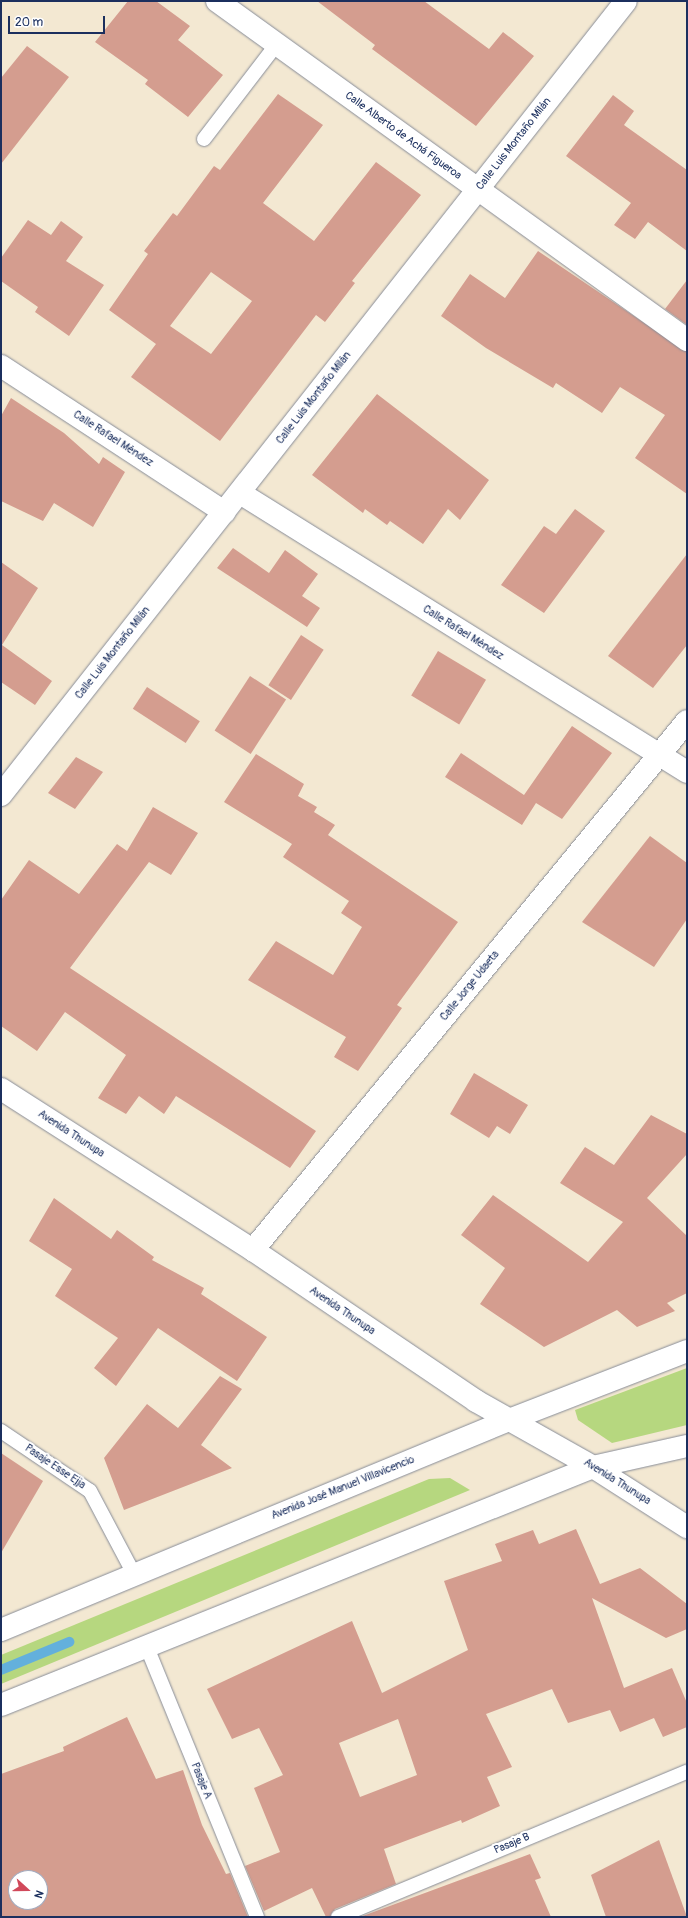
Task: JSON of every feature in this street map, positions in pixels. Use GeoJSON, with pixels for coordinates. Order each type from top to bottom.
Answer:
{"type":"FeatureCollection","features":[{"type":"Feature","properties":{"kind":"street","name":"Calle Alberto de Achá Figueroa"},"geometry":{"type":"LineString","coordinates":[[217,1],[477,191],[687,340]]}},
{"type":"Feature","properties":{"kind":"street","name":"Calle Luis Montaño Milán"},"geometry":{"type":"LineString","coordinates":[[1,795],[626,1]]}},
{"type":"Feature","properties":{"kind":"street","name":"Calle Rafael Méndez"},"geometry":{"type":"LineString","coordinates":[[1,366],[224,512]]}},
{"type":"Feature","properties":{"kind":"street","name":"Calle Rafael Méndez"},"geometry":{"type":"LineString","coordinates":[[240,493],[659,756],[687,772]]}},
{"type":"Feature","properties":{"kind":"street","name":"Calle Jorge Udaeta"},"geometry":{"type":"LineString","coordinates":[[253,1250],[687,721]]}},
{"type":"Feature","properties":{"kind":"street","name":"Avenida Thunupa"},"geometry":{"type":"LineString","coordinates":[[1,1089],[253,1250],[509,1420],[593,1467],[687,1527]]}},
{"type":"Feature","properties":{"kind":"street","name":"Avenida José Manuel Villavicencio"},"geometry":{"type":"LineString","coordinates":[[1,1630],[509,1420],[687,1350]]}},
{"type":"Feature","properties":{"kind":"street"},"geometry":{"type":"LineString","coordinates":[[1,1705],[146,1645],[593,1467],[687,1446]]}},
{"type":"Feature","properties":{"kind":"lane"},"geometry":{"type":"LineString","coordinates":[[204,139],[277,44]]}},
{"type":"Feature","properties":{"kind":"lane","name":"Pasaje Esse Ejja"},"geometry":{"type":"LineString","coordinates":[[1,1431],[90,1491],[134,1574]]}},
{"type":"Feature","properties":{"kind":"lane","name":"Pasaje A"},"geometry":{"type":"LineString","coordinates":[[146,1645],[257,1917]]}},
{"type":"Feature","properties":{"kind":"lane","name":"Pasaje B"},"geometry":{"type":"LineString","coordinates":[[338,1917],[687,1772]]}},
{"type":"Feature","properties":{"kind":"green space"},"geometry":{"type":"Polygon","coordinates":[[[687,1368],[687,1425],[612,1443],[578,1420],[575,1410],[687,1368]]]}},
{"type":"Feature","properties":{"kind":"green space"},"geometry":{"type":"Polygon","coordinates":[[[450,1478],[470,1490],[1,1684],[1,1655],[429,1479],[450,1478]]]}},
{"type":"Feature","properties":{"kind":"building"},"geometry":{"type":"Polygon","coordinates":[[[128,1],[156,1],[190,26],[178,40],[223,75],[188,117],[145,84],[148,80],[95,42],[128,1]]]}},
{"type":"Feature","properties":{"kind":"building"},"geometry":{"type":"Polygon","coordinates":[[[317,1],[424,1],[489,49],[503,32],[534,56],[476,126],[372,49],[375,45],[317,1]]]}},
{"type":"Feature","properties":{"kind":"building"},"geometry":{"type":"Polygon","coordinates":[[[27,46],[69,77],[1,164],[1,78],[27,46]]]}},
{"type":"Feature","properties":{"kind":"building"},"geometry":{"type":"Polygon","coordinates":[[[278,94],[323,125],[263,203],[314,241],[376,162],[421,195],[352,281],[355,283],[325,322],[316,315],[220,441],[131,377],[156,344],[109,310],[148,254],[144,251],[173,213],[177,216],[214,166],[220,170],[278,94]],[[211,272],[170,326],[211,354],[252,301],[211,272]]]}},
{"type":"Feature","properties":{"kind":"building"},"geometry":{"type":"Polygon","coordinates":[[[613,95],[634,111],[624,125],[687,170],[687,251],[648,222],[635,239],[614,225],[631,203],[566,156],[613,95]]]}},
{"type":"Feature","properties":{"kind":"building"},"geometry":{"type":"Polygon","coordinates":[[[28,220],[51,235],[61,221],[83,237],[66,261],[104,285],[69,336],[35,312],[38,307],[1,281],[1,258],[28,220]]]}},
{"type":"Feature","properties":{"kind":"building"},"geometry":{"type":"Polygon","coordinates":[[[538,251],[687,352],[687,494],[635,458],[665,415],[620,387],[602,413],[556,383],[553,388],[486,348],[441,316],[470,274],[505,298],[538,251]]]}},
{"type":"Feature","properties":{"kind":"building"},"geometry":{"type":"Polygon","coordinates":[[[687,280],[687,325],[665,309],[687,280]]]}},
{"type":"Feature","properties":{"kind":"building"},"geometry":{"type":"Polygon","coordinates":[[[377,394],[489,480],[460,520],[448,509],[423,544],[390,521],[387,525],[365,509],[363,513],[312,475],[377,394]]]}},
{"type":"Feature","properties":{"kind":"building"},"geometry":{"type":"Polygon","coordinates":[[[11,398],[64,433],[99,464],[103,457],[125,472],[93,527],[54,503],[43,521],[1,501],[1,416],[11,398]]]}},
{"type":"Feature","properties":{"kind":"building"},"geometry":{"type":"Polygon","coordinates":[[[575,509],[605,531],[544,613],[501,585],[544,526],[556,534],[575,509]]]}},
{"type":"Feature","properties":{"kind":"building"},"geometry":{"type":"Polygon","coordinates":[[[233,548],[269,573],[285,550],[318,574],[302,596],[320,608],[307,627],[217,568],[233,548]]]}},
{"type":"Feature","properties":{"kind":"building"},"geometry":{"type":"Polygon","coordinates":[[[687,554],[687,645],[653,688],[608,656],[687,554]]]}},
{"type":"Feature","properties":{"kind":"building"},"geometry":{"type":"Polygon","coordinates":[[[1,562],[38,588],[2,645],[52,681],[35,705],[1,682],[1,562]]]}},
{"type":"Feature","properties":{"kind":"building"},"geometry":{"type":"Polygon","coordinates":[[[301,635],[324,650],[291,700],[268,685],[301,635]]]}},
{"type":"Feature","properties":{"kind":"building"},"geometry":{"type":"Polygon","coordinates":[[[438,651],[486,680],[459,724],[411,696],[438,651]]]}},
{"type":"Feature","properties":{"kind":"building"},"geometry":{"type":"Polygon","coordinates":[[[250,676],[286,699],[251,754],[215,731],[250,676]]]}},
{"type":"Feature","properties":{"kind":"building"},"geometry":{"type":"Polygon","coordinates":[[[147,687],[200,721],[186,743],[133,709],[147,687]]]}},
{"type":"Feature","properties":{"kind":"building"},"geometry":{"type":"Polygon","coordinates":[[[572,726],[612,753],[562,819],[536,803],[522,825],[445,777],[461,753],[524,795],[572,726]]]}},
{"type":"Feature","properties":{"kind":"building"},"geometry":{"type":"Polygon","coordinates":[[[256,754],[304,784],[298,796],[317,807],[314,812],[335,825],[328,835],[458,922],[397,1005],[402,1008],[358,1071],[334,1057],[346,1037],[248,980],[276,941],[333,975],[362,927],[341,913],[349,901],[283,857],[292,844],[224,802],[256,754]]]}},
{"type":"Feature","properties":{"kind":"building"},"geometry":{"type":"Polygon","coordinates":[[[76,757],[103,772],[75,809],[48,793],[76,757]]]}},
{"type":"Feature","properties":{"kind":"building"},"geometry":{"type":"Polygon","coordinates":[[[153,807],[198,833],[171,875],[149,862],[70,968],[316,1131],[290,1168],[176,1096],[164,1114],[139,1096],[126,1114],[98,1098],[126,1055],[65,1012],[37,1051],[1,1026],[1,900],[29,860],[79,894],[117,844],[127,851],[153,807]]]}},
{"type":"Feature","properties":{"kind":"building"},"geometry":{"type":"Polygon","coordinates":[[[650,836],[687,863],[687,919],[654,967],[582,922],[650,836]]]}},
{"type":"Feature","properties":{"kind":"building"},"geometry":{"type":"Polygon","coordinates":[[[474,1073],[528,1105],[510,1134],[497,1126],[489,1138],[450,1114],[474,1073]]]}},
{"type":"Feature","properties":{"kind":"building"},"geometry":{"type":"Polygon","coordinates":[[[651,1115],[687,1134],[687,1154],[647,1198],[687,1236],[687,1293],[667,1303],[675,1311],[637,1327],[617,1310],[544,1347],[480,1304],[505,1268],[461,1235],[493,1195],[588,1262],[623,1222],[560,1183],[585,1147],[614,1165],[651,1115]]]}},
{"type":"Feature","properties":{"kind":"building"},"geometry":{"type":"Polygon","coordinates":[[[54,1198],[111,1239],[117,1230],[154,1257],[152,1260],[204,1288],[201,1294],[267,1337],[237,1381],[158,1328],[116,1386],[94,1368],[118,1338],[55,1296],[72,1269],[29,1241],[54,1198]]]}},
{"type":"Feature","properties":{"kind":"building"},"geometry":{"type":"Polygon","coordinates":[[[220,1376],[242,1389],[201,1445],[232,1468],[124,1510],[104,1458],[147,1404],[178,1428],[220,1376]]]}},
{"type":"Feature","properties":{"kind":"building"},"geometry":{"type":"Polygon","coordinates":[[[1,1453],[43,1481],[1,1553],[1,1453]]]}},
{"type":"Feature","properties":{"kind":"building"},"geometry":{"type":"Polygon","coordinates":[[[576,1529],[600,1584],[640,1568],[687,1604],[687,1629],[666,1638],[592,1598],[624,1688],[672,1668],[687,1703],[687,1727],[663,1737],[654,1718],[620,1732],[610,1710],[568,1723],[552,1689],[486,1714],[512,1767],[487,1777],[500,1806],[462,1823],[461,1820],[384,1849],[396,1884],[335,1909],[330,1917],[326,1917],[312,1888],[264,1911],[245,1866],[280,1852],[254,1788],[283,1775],[259,1728],[232,1739],[207,1689],[352,1621],[382,1693],[468,1650],[444,1581],[502,1561],[495,1544],[533,1530],[539,1544],[576,1529]],[[398,1719],[339,1743],[360,1797],[417,1775],[398,1719]]]}},
{"type":"Feature","properties":{"kind":"building"},"geometry":{"type":"Polygon","coordinates":[[[127,1717],[156,1779],[183,1770],[202,1825],[226,1874],[230,1873],[248,1917],[1,1917],[1,1774],[64,1751],[63,1747],[127,1717]]]}},
{"type":"Feature","properties":{"kind":"building"},"geometry":{"type":"Polygon","coordinates":[[[659,1840],[687,1917],[606,1917],[591,1875],[659,1840]]]}},
{"type":"Feature","properties":{"kind":"building"},"geometry":{"type":"Polygon","coordinates":[[[530,1854],[541,1878],[535,1880],[551,1917],[360,1917],[530,1854]]]}},
{"type":"Feature","properties":{"kind":"waterway"},"geometry":{"type":"LineString","coordinates":[[1,1670],[69,1642]]}}]}
